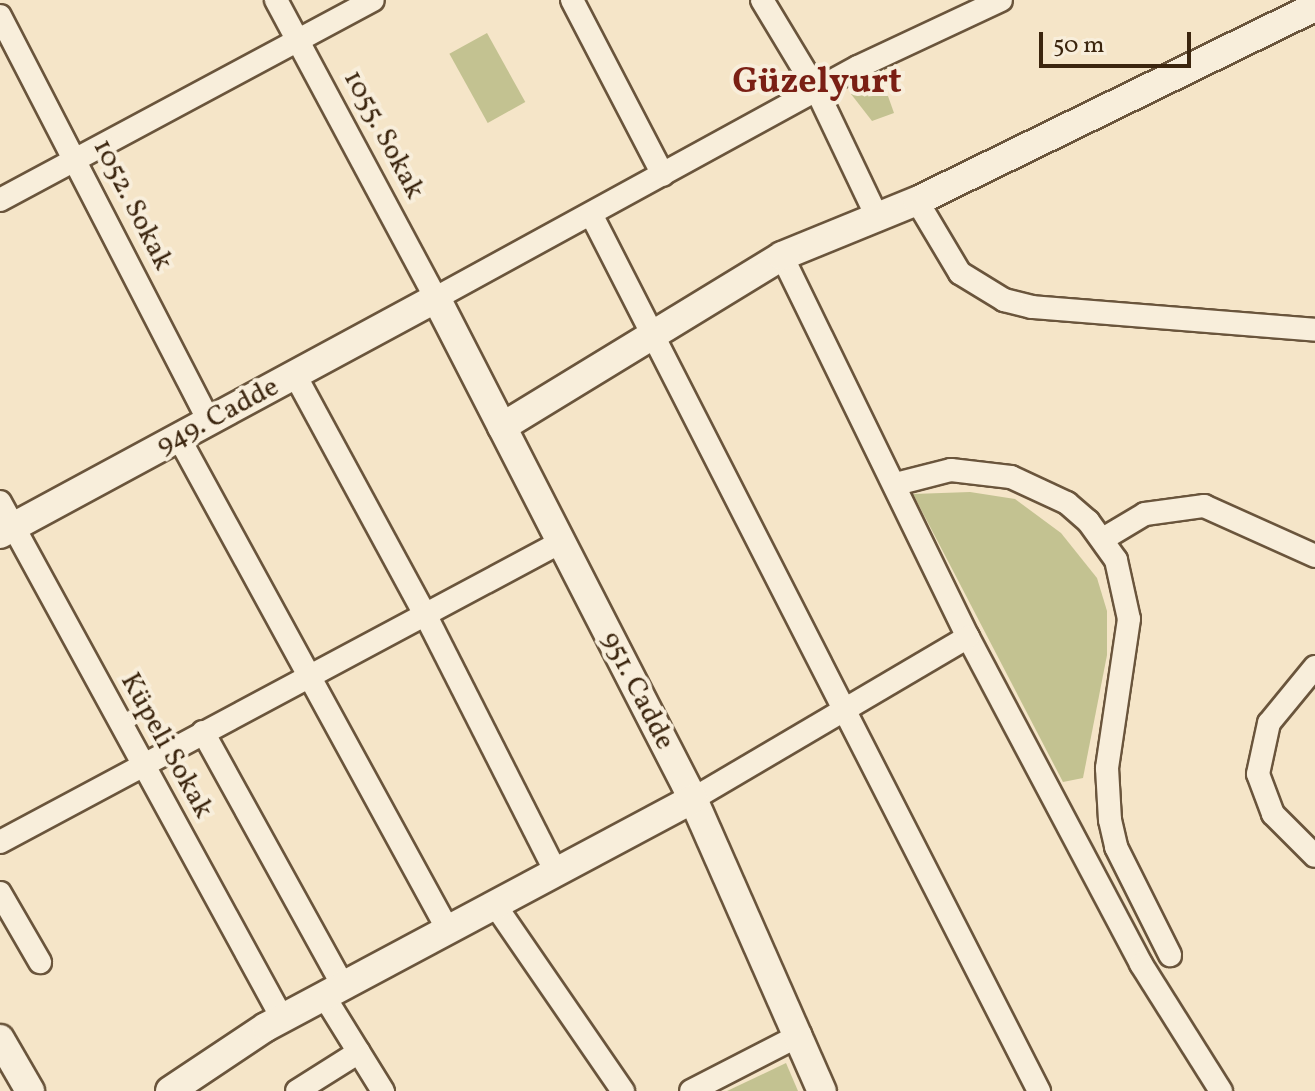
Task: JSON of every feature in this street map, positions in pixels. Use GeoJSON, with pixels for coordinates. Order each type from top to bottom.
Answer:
{"type":"FeatureCollection","features":[{"type":"Feature","properties":{"kind":"street"},"geometry":{"type":"LineString","coordinates":[[0,8],[16,0]]}},
{"type":"Feature","properties":{"kind":"street","name":"1055. Sokak"},"geometry":{"type":"LineString","coordinates":[[276,0],[436,298]]}},
{"type":"Feature","properties":{"kind":"street"},"geometry":{"type":"LineString","coordinates":[[0,200],[373,0]]}},
{"type":"Feature","properties":{"kind":"street"},"geometry":{"type":"LineString","coordinates":[[572,0],[663,175]]}},
{"type":"Feature","properties":{"kind":"street"},"geometry":{"type":"LineString","coordinates":[[762,0],[817,91],[878,219]]}},
{"type":"Feature","properties":{"kind":"street"},"geometry":{"type":"LineString","coordinates":[[436,298],[817,91],[1001,0]]}},
{"type":"Feature","properties":{"kind":"street"},"geometry":{"type":"LineString","coordinates":[[502,427],[650,332],[782,256],[917,201],[1315,7]]}},
{"type":"Feature","properties":{"kind":"street","name":"1052. Sokak"},"geometry":{"type":"LineString","coordinates":[[0,16],[210,422]]}},
{"type":"Feature","properties":{"kind":"street"},"geometry":{"type":"LineString","coordinates":[[917,201],[960,273],[1004,300],[1032,307],[1315,330]]}},
{"type":"Feature","properties":{"kind":"street"},"geometry":{"type":"LineString","coordinates":[[591,214],[1039,1091]]}},
{"type":"Feature","properties":{"kind":"street"},"geometry":{"type":"LineString","coordinates":[[782,256],[896,484],[968,637],[1141,964],[1221,1091]]}},
{"type":"Feature","properties":{"kind":"street","name":"949. Cadde"},"geometry":{"type":"LineString","coordinates":[[4,521],[210,422],[436,298]]}},
{"type":"Feature","properties":{"kind":"street","name":"951. Cadde"},"geometry":{"type":"LineString","coordinates":[[436,298],[693,799],[800,1035],[822,1091]]}},
{"type":"Feature","properties":{"kind":"street"},"geometry":{"type":"LineString","coordinates":[[295,375],[425,614],[556,872]]}},
{"type":"Feature","properties":{"kind":"street"},"geometry":{"type":"LineString","coordinates":[[179,438],[448,930]]}},
{"type":"Feature","properties":{"kind":"street"},"geometry":{"type":"LineString","coordinates":[[896,484],[951,470],[1011,477],[1067,503],[1103,539],[1125,587],[1129,619],[1107,768],[1110,820],[1116,847],[1170,955]]}},
{"type":"Feature","properties":{"kind":"street"},"geometry":{"type":"LineString","coordinates":[[1103,539],[1145,514],[1204,506],[1315,556]]}},
{"type":"Feature","properties":{"kind":"street","name":"Küpeli Sokak"},"geometry":{"type":"LineString","coordinates":[[4,521],[282,1018]]}},
{"type":"Feature","properties":{"kind":"street"},"geometry":{"type":"LineString","coordinates":[[0,842],[561,542]]}},
{"type":"Feature","properties":{"kind":"street"},"geometry":{"type":"LineString","coordinates":[[170,1091],[282,1018],[693,799],[968,637]]}},
{"type":"Feature","properties":{"kind":"street"},"geometry":{"type":"LineString","coordinates":[[1315,667],[1269,723],[1258,774],[1273,814],[1315,856]]}},
{"type":"Feature","properties":{"kind":"street"},"geometry":{"type":"LineString","coordinates":[[203,732],[334,991],[359,1052],[383,1091]]}},
{"type":"Feature","properties":{"kind":"street"},"geometry":{"type":"LineString","coordinates":[[0,893],[40,962]]}},
{"type":"Feature","properties":{"kind":"street"},"geometry":{"type":"LineString","coordinates":[[495,905],[623,1091]]}},
{"type":"Feature","properties":{"kind":"street"},"geometry":{"type":"LineString","coordinates":[[691,1091],[800,1035]]}},
{"type":"Feature","properties":{"kind":"street"},"geometry":{"type":"LineString","coordinates":[[0,1039],[30,1091]]}},
{"type":"Feature","properties":{"kind":"street"},"geometry":{"type":"LineString","coordinates":[[297,1091],[359,1052]]}},
{"type":"Feature","properties":{"kind":"shaded area"},"geometry":{"type":"Polygon","coordinates":[[[487,33],[525,102],[488,123],[449,54],[487,33]]]}},
{"type":"Feature","properties":{"kind":"shaded area"},"geometry":{"type":"Polygon","coordinates":[[[883,82],[894,113],[872,121],[851,94],[883,82]]]}},
{"type":"Feature","properties":{"kind":"shaded area"},"geometry":{"type":"Polygon","coordinates":[[[970,492],[1015,499],[1061,533],[1097,578],[1107,611],[1107,655],[1083,778],[1063,782],[913,494],[970,492]]]}},
{"type":"Feature","properties":{"kind":"shaded area"},"geometry":{"type":"Polygon","coordinates":[[[786,1063],[798,1091],[727,1091],[786,1063]]]}},
{"type":"Feature","properties":{"kind":"district","name":"Güzelyurt"},"geometry":{"type":"Point","coordinates":[817,84]}}]}
